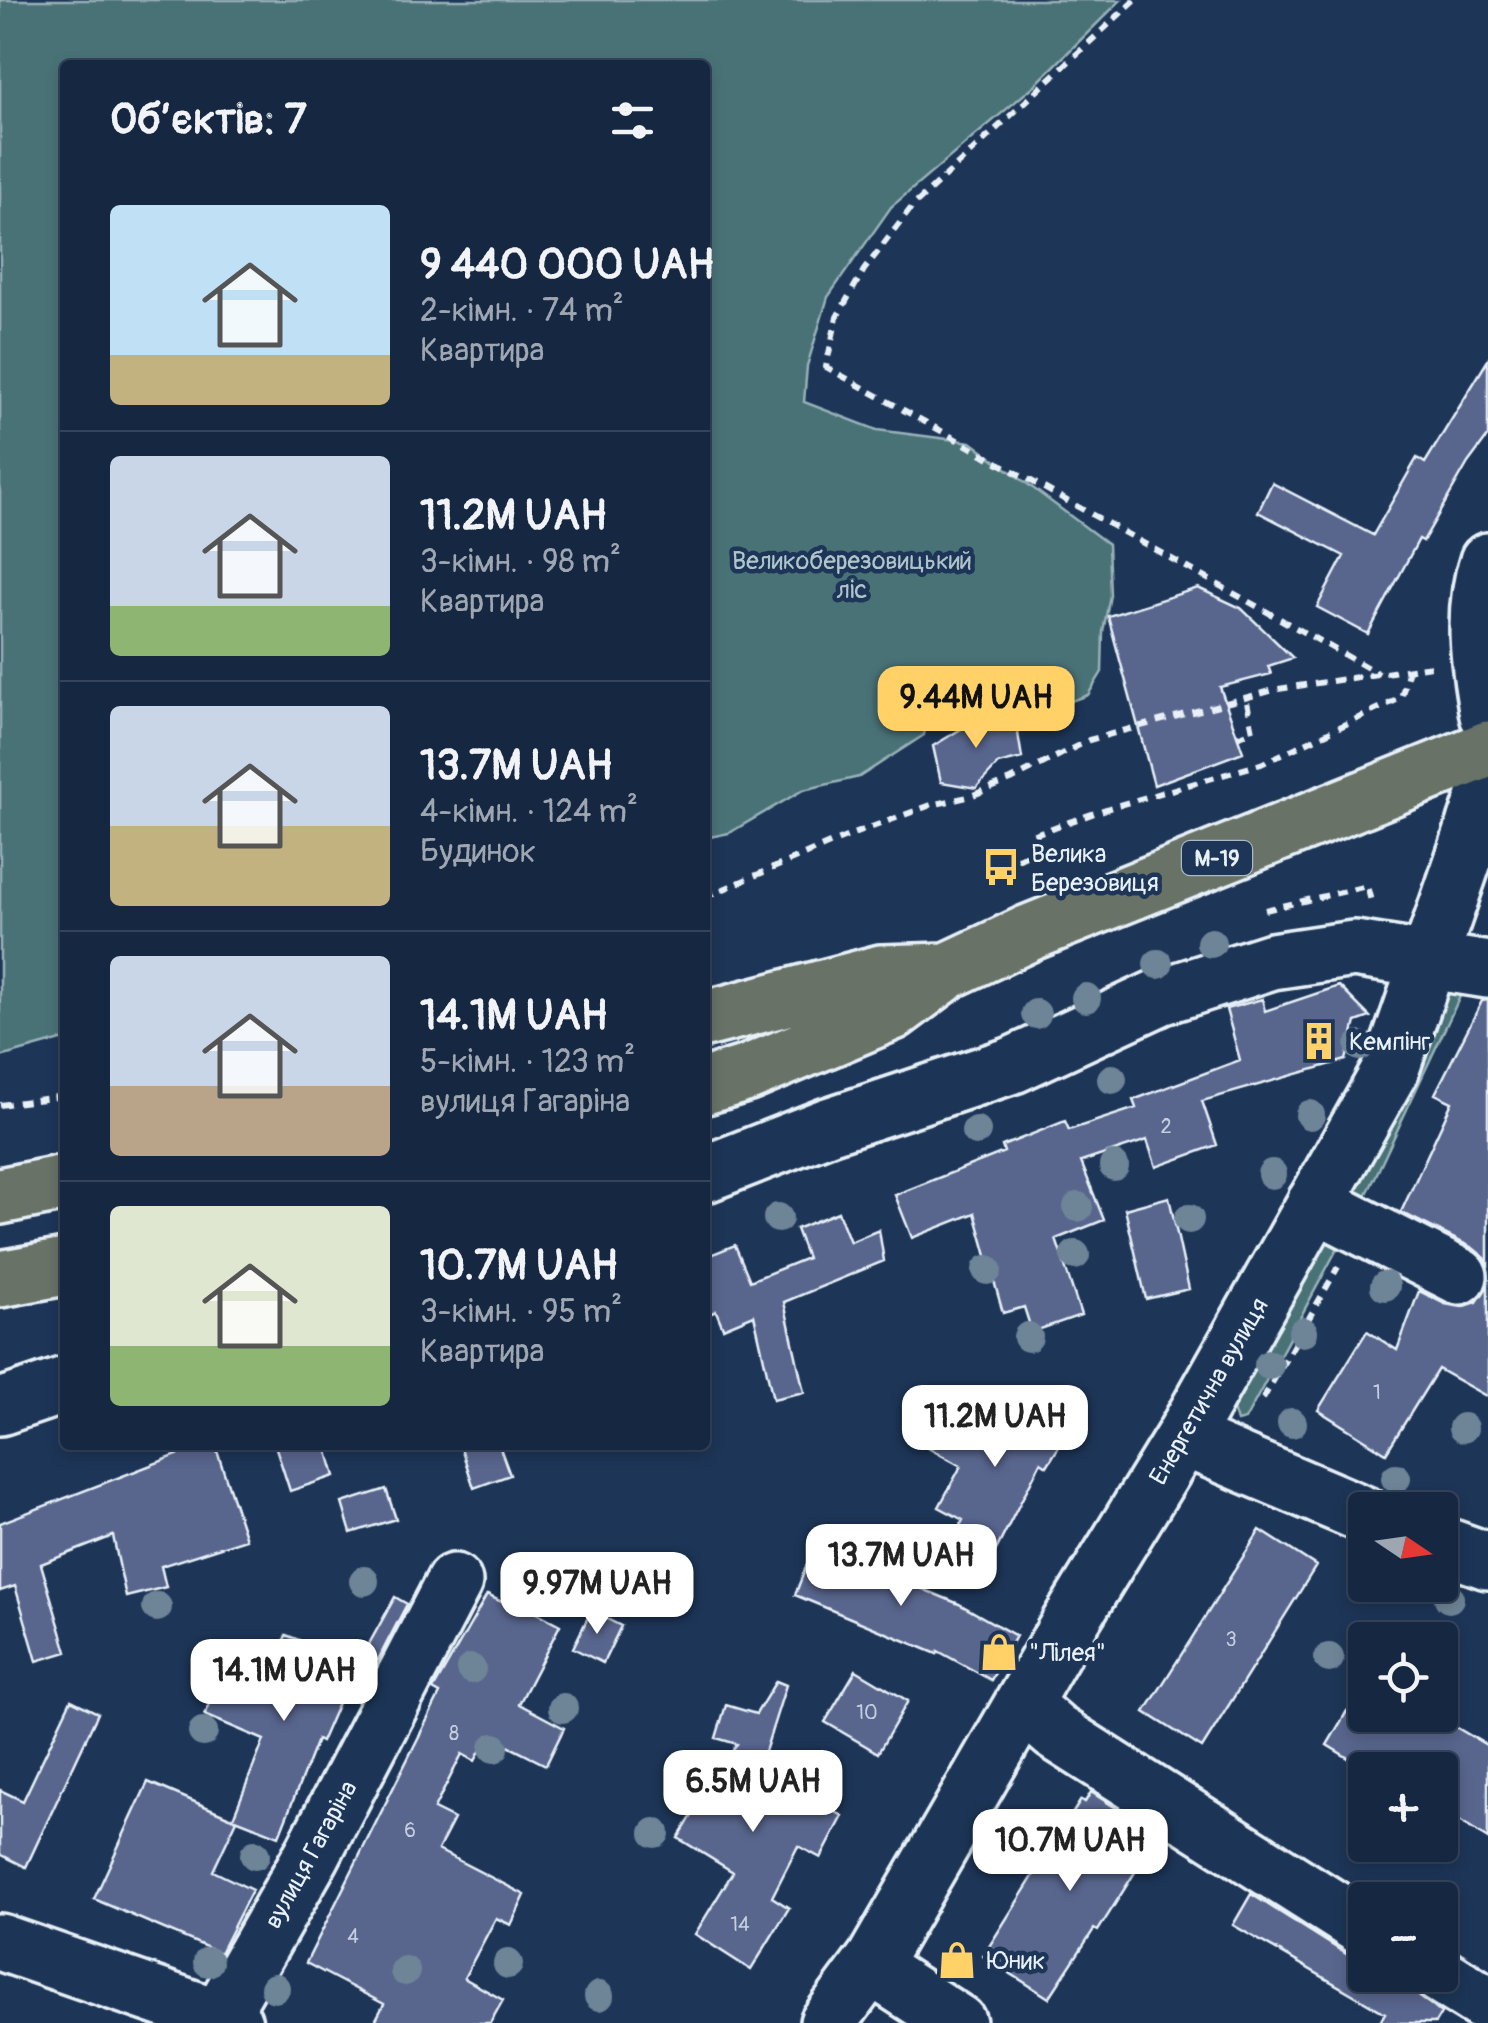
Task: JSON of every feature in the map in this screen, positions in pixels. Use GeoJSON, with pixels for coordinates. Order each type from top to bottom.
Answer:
{"type":"FeatureCollection","features":[{"type":"Feature","properties":{"kind":"highway","name":"М-19"},"geometry":{"type":"LineString","coordinates":[[710,1084],[894,1012],[948,971],[1029,933],[1487,782]]}},
{"type":"Feature","properties":{"kind":"highway","name":"М-19"},"geometry":{"type":"LineString","coordinates":[[710,1018],[881,973],[948,971]]}},
{"type":"Feature","properties":{"kind":"highway"},"geometry":{"type":"LineString","coordinates":[[0,1196],[60,1184]]}},
{"type":"Feature","properties":{"kind":"highway"},"geometry":{"type":"LineString","coordinates":[[0,1279],[60,1268]]}},
{"type":"Feature","properties":{"kind":"street"},"geometry":{"type":"LineString","coordinates":[[1485,576],[1478,660],[1488,715]]}},
{"type":"Feature","properties":{"kind":"street","name":"Енергетична вулиця"},"geometry":{"type":"LineString","coordinates":[[828,2023],[870,1966],[1183,1438],[1391,1069],[1487,782]]}},
{"type":"Feature","properties":{"kind":"street"},"geometry":{"type":"LineString","coordinates":[[710,1172],[828,1126],[1013,1064],[1160,997],[1272,960],[1354,949],[1488,970]]}},
{"type":"Feature","properties":{"kind":"street"},"geometry":{"type":"LineString","coordinates":[[1314,1203],[1459,1276]]}},
{"type":"Feature","properties":{"kind":"street"},"geometry":{"type":"LineString","coordinates":[[0,1407],[60,1387]]}},
{"type":"Feature","properties":{"kind":"street"},"geometry":{"type":"LineString","coordinates":[[1183,1438],[1348,1508]]}},
{"type":"Feature","properties":{"kind":"street"},"geometry":{"type":"LineString","coordinates":[[1458,1550],[1488,1561]]}},
{"type":"Feature","properties":{"kind":"street","name":"вулиця Гагаріна"},"geometry":{"type":"LineString","coordinates":[[0,1942],[223,2021],[454,1582]]}},
{"type":"Feature","properties":{"kind":"street"},"geometry":{"type":"LineString","coordinates":[[1023,1704],[1055,1732],[1348,1918]]}},
{"type":"Feature","properties":{"kind":"street"},"geometry":{"type":"LineString","coordinates":[[870,1966],[958,2023]]}},
{"type":"Feature","properties":{"kind":"street"},"geometry":{"type":"LineString","coordinates":[[1458,1986],[1488,2004]]}},
{"type":"Feature","properties":{"kind":"path"},"geometry":{"type":"LineString","coordinates":[[1135,0],[912,208],[864,270],[837,317],[826,367],[1379,674]]}},
{"type":"Feature","properties":{"kind":"path"},"geometry":{"type":"LineString","coordinates":[[710,895],[868,828],[1011,780],[1089,740],[1278,688],[1478,660]]}},
{"type":"Feature","properties":{"kind":"path"},"geometry":{"type":"LineString","coordinates":[[1000,867],[1030,853],[1029,836],[1109,808],[1261,764],[1402,698],[1410,669]]}},
{"type":"Feature","properties":{"kind":"path"},"geometry":{"type":"LineString","coordinates":[[1237,736],[1253,731],[1246,697]]}},
{"type":"Feature","properties":{"kind":"path"},"geometry":{"type":"LineString","coordinates":[[1266,910],[1360,888]]}},
{"type":"Feature","properties":{"kind":"path"},"geometry":{"type":"LineString","coordinates":[[0,1105],[60,1097]]}},
{"type":"Feature","properties":{"kind":"green space","name":"Великоберезовицький ліс"},"geometry":{"type":"Polygon","coordinates":[[[0,0],[1121,0],[1035,85],[891,207],[828,297],[807,366],[804,402],[877,430],[971,442],[1108,544],[1110,595],[1103,632],[1102,672],[1088,695],[1046,710],[1001,692],[932,697],[924,735],[859,777],[803,790],[729,833],[710,837],[710,60],[60,60],[60,1040],[0,1057],[0,0]]]}},
{"type":"Feature","properties":{"kind":"green space"},"geometry":{"type":"Polygon","coordinates":[[[1449,991],[1462,992],[1371,1186],[1245,1420],[1237,1422],[1232,1406],[1388,1118],[1449,991]]]}},
{"type":"Feature","properties":{"kind":"building"},"geometry":{"type":"Polygon","coordinates":[[[1488,360],[1488,436],[1423,541],[1419,539],[1368,634],[1317,607],[1344,556],[1258,512],[1272,483],[1373,535],[1417,458],[1425,463],[1488,360]]]}},
{"type":"Feature","properties":{"kind":"building"},"geometry":{"type":"Polygon","coordinates":[[[1198,588],[1241,608],[1293,658],[1268,666],[1271,674],[1220,687],[1243,752],[1154,785],[1108,616],[1198,588]]]}},
{"type":"Feature","properties":{"kind":"building"},"geometry":{"type":"Polygon","coordinates":[[[966,712],[1017,727],[1022,758],[998,764],[976,788],[941,782],[933,746],[961,729],[966,712]]]}},
{"type":"Feature","properties":{"kind":"building"},"geometry":{"type":"Polygon","coordinates":[[[1339,986],[1370,1017],[1356,1022],[1346,1060],[1202,1101],[1217,1145],[1156,1167],[1147,1140],[1081,1162],[1104,1220],[1056,1239],[1081,1315],[1032,1332],[1024,1307],[1003,1313],[975,1213],[912,1238],[895,1195],[1004,1152],[1002,1146],[1065,1121],[1069,1130],[1136,1108],[1133,1100],[1240,1060],[1226,1009],[1262,999],[1265,1011],[1339,986]]]}},
{"type":"Feature","properties":{"kind":"building"},"geometry":{"type":"Polygon","coordinates":[[[1488,1000],[1488,1267],[1485,1258],[1473,1248],[1401,1212],[1452,1102],[1435,1094],[1482,1001],[1488,1000]]]}},
{"type":"Feature","properties":{"kind":"building"},"geometry":{"type":"Polygon","coordinates":[[[1169,1197],[1189,1289],[1146,1299],[1125,1209],[1169,1197]]]}},
{"type":"Feature","properties":{"kind":"building"},"geometry":{"type":"Polygon","coordinates":[[[838,1212],[850,1242],[879,1230],[884,1261],[784,1302],[804,1392],[773,1399],[754,1315],[723,1328],[716,1311],[710,1314],[710,1255],[735,1245],[750,1281],[807,1258],[796,1229],[838,1212]]]}},
{"type":"Feature","properties":{"kind":"building"},"geometry":{"type":"Polygon","coordinates":[[[1488,1285],[1488,1397],[1438,1369],[1386,1453],[1318,1410],[1367,1331],[1397,1350],[1419,1291],[1445,1304],[1462,1307],[1477,1302],[1488,1285]]]}},
{"type":"Feature","properties":{"kind":"building"},"geometry":{"type":"Polygon","coordinates":[[[1044,1394],[1078,1416],[1047,1466],[1041,1462],[992,1558],[954,1538],[963,1520],[939,1507],[961,1466],[917,1442],[932,1412],[1000,1449],[1020,1416],[1027,1420],[1044,1394]]]}},
{"type":"Feature","properties":{"kind":"building"},"geometry":{"type":"Polygon","coordinates":[[[190,1450],[217,1450],[246,1539],[161,1566],[166,1587],[126,1597],[113,1536],[41,1564],[67,1652],[37,1661],[15,1586],[0,1591],[0,1523],[190,1450]]]}},
{"type":"Feature","properties":{"kind":"building"},"geometry":{"type":"Polygon","coordinates":[[[277,1450],[327,1450],[335,1476],[290,1491],[277,1450]]]}},
{"type":"Feature","properties":{"kind":"building"},"geometry":{"type":"Polygon","coordinates":[[[462,1450],[501,1450],[510,1475],[474,1488],[462,1450]]]}},
{"type":"Feature","properties":{"kind":"building"},"geometry":{"type":"Polygon","coordinates":[[[386,1489],[396,1519],[351,1533],[342,1503],[386,1489]]]}},
{"type":"Feature","properties":{"kind":"building"},"geometry":{"type":"Polygon","coordinates":[[[1260,1530],[1316,1566],[1202,1748],[1145,1712],[1260,1530]]]}},
{"type":"Feature","properties":{"kind":"building"},"geometry":{"type":"Polygon","coordinates":[[[818,1536],[870,1558],[867,1566],[959,1604],[1016,1636],[991,1680],[938,1651],[937,1654],[795,1595],[818,1536]]]}},
{"type":"Feature","properties":{"kind":"building"},"geometry":{"type":"Polygon","coordinates":[[[487,1595],[502,1602],[505,1596],[560,1625],[519,1704],[564,1728],[546,1765],[488,1736],[475,1761],[462,1754],[434,1809],[454,1819],[438,1850],[525,1895],[511,1925],[496,1918],[464,1978],[503,2000],[490,2023],[374,2023],[384,2004],[306,1963],[440,1694],[433,1690],[487,1595]]]}},
{"type":"Feature","properties":{"kind":"building"},"geometry":{"type":"Polygon","coordinates":[[[395,1597],[407,1604],[378,1660],[364,1653],[395,1597]]]}},
{"type":"Feature","properties":{"kind":"building"},"geometry":{"type":"Polygon","coordinates":[[[591,1611],[621,1626],[603,1663],[573,1648],[591,1611]]]}},
{"type":"Feature","properties":{"kind":"building"},"geometry":{"type":"Polygon","coordinates":[[[286,1635],[362,1665],[347,1699],[341,1696],[321,1742],[317,1740],[279,1836],[233,1818],[264,1740],[205,1715],[222,1675],[262,1693],[286,1635]]]}},
{"type":"Feature","properties":{"kind":"building"},"geometry":{"type":"Polygon","coordinates":[[[856,1670],[908,1701],[878,1753],[825,1722],[856,1670]]]}},
{"type":"Feature","properties":{"kind":"building"},"geometry":{"type":"Polygon","coordinates":[[[776,1681],[786,1685],[759,1771],[843,1816],[821,1858],[798,1846],[772,1897],[789,1908],[751,1970],[695,1934],[733,1872],[678,1838],[737,1744],[716,1738],[726,1705],[756,1714],[776,1681]]]}},
{"type":"Feature","properties":{"kind":"building"},"geometry":{"type":"Polygon","coordinates":[[[71,1700],[98,1713],[26,1867],[0,1854],[0,1790],[23,1801],[71,1700]]]}},
{"type":"Feature","properties":{"kind":"building"},"geometry":{"type":"Polygon","coordinates":[[[1347,1711],[1348,1732],[1458,1732],[1458,1728],[1488,1746],[1488,1839],[1458,1820],[1458,1752],[1348,1752],[1348,1758],[1327,1745],[1347,1711]]]}},
{"type":"Feature","properties":{"kind":"building"},"geometry":{"type":"Polygon","coordinates":[[[148,1782],[237,1820],[213,1871],[252,1890],[220,1953],[94,1899],[148,1782]]]}},
{"type":"Feature","properties":{"kind":"building"},"geometry":{"type":"Polygon","coordinates":[[[1091,1792],[1155,1833],[1150,1840],[1154,1842],[1098,1931],[1094,1929],[1049,1998],[983,1956],[1081,1800],[1085,1802],[1091,1792]]]}},
{"type":"Feature","properties":{"kind":"building"},"geometry":{"type":"Polygon","coordinates":[[[1251,1894],[1348,1955],[1348,1992],[1233,1925],[1251,1894]]]}},
{"type":"Feature","properties":{"kind":"building"},"geometry":{"type":"Polygon","coordinates":[[[1349,1992],[1415,1992],[1441,2013],[1435,2023],[1379,2023],[1385,2013],[1349,1992]]]}},
{"type":"Feature","properties":{"kind":"place","name":"Велика Березовиця"},"geometry":{"type":"Point","coordinates":[1001,867]}},
{"type":"Feature","properties":{"kind":"place","name":"Кемпінг"},"geometry":{"type":"Point","coordinates":[1319,1041]}},
{"type":"Feature","properties":{"kind":"place","name":"\"Лілея\""},"geometry":{"type":"Point","coordinates":[999,1652]}},
{"type":"Feature","properties":{"kind":"place","name":"Юник"},"geometry":{"type":"Point","coordinates":[957,1960]}}]}
